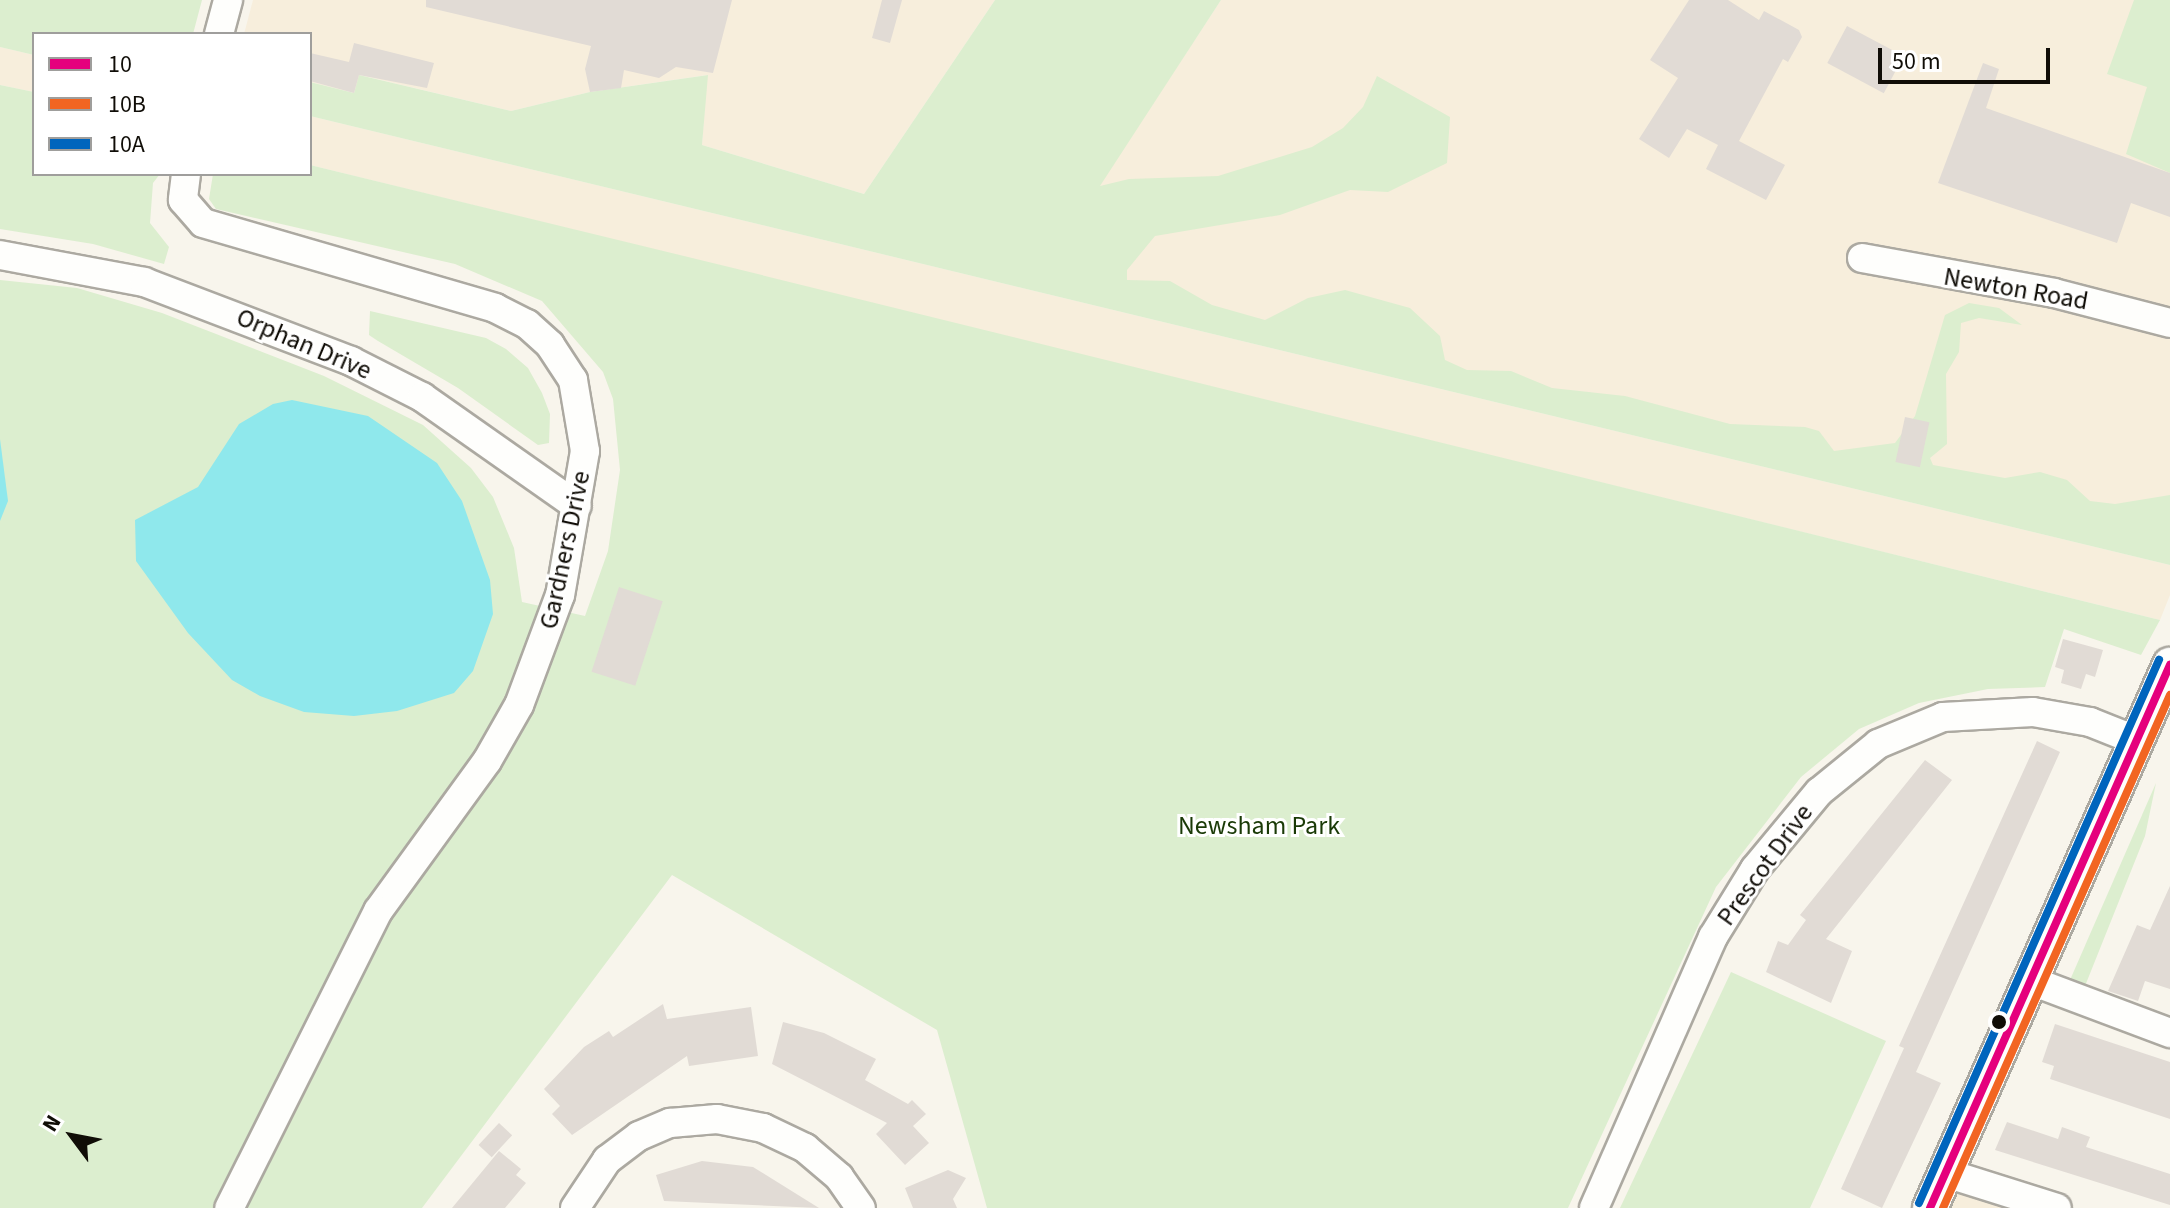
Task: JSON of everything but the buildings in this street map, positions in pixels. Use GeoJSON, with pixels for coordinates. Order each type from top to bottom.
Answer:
{"type":"FeatureCollection","features":[{"type":"Feature","properties":{"kind":"main road"},"geometry":{"type":"LineString","coordinates":[[1930,1208],[2170,665]]}},
{"type":"Feature","properties":{"kind":"street"},"geometry":{"type":"LineString","coordinates":[[220,32],[228,0]]}},
{"type":"Feature","properties":{"kind":"street","name":"Gardners Drive"},"geometry":{"type":"LineString","coordinates":[[186,176],[183,200],[203,223],[495,308],[527,324],[550,345],[573,380],[585,451],[560,595],[519,705],[487,761],[378,911],[229,1208]]}},
{"type":"Feature","properties":{"kind":"street","name":"Orphan Drive"},"geometry":{"type":"LineString","coordinates":[[0,255],[144,282],[351,361],[422,397],[577,506]]}},
{"type":"Feature","properties":{"kind":"street","name":"Newton Road"},"geometry":{"type":"LineString","coordinates":[[1862,258],[2054,293],[2170,323]]}},
{"type":"Feature","properties":{"kind":"street","name":"Prescot Drive"},"geometry":{"type":"LineString","coordinates":[[1594,1208],[1713,937],[1755,869],[1819,792],[1878,744],[1943,717],[2033,712],[2090,722],[2135,740]]}},
{"type":"Feature","properties":{"kind":"street"},"geometry":{"type":"LineString","coordinates":[[2029,980],[2170,1033]]}},
{"type":"Feature","properties":{"kind":"street"},"geometry":{"type":"LineString","coordinates":[[575,1208],[607,1160],[639,1136],[670,1123],[717,1119],[763,1128],[805,1148],[839,1177],[861,1208]]}},
{"type":"Feature","properties":{"kind":"street"},"geometry":{"type":"LineString","coordinates":[[1946,1173],[2057,1208]]}},
{"type":"Feature","properties":{"kind":"shaded area"},"geometry":{"type":"Polygon","coordinates":[[[253,0],[995,0],[864,194],[702,145],[707,75],[590,92],[511,111],[360,75],[354,93],[312,82],[312,32],[245,32],[253,0]]]}},
{"type":"Feature","properties":{"kind":"shaded area"},"geometry":{"type":"Polygon","coordinates":[[[1221,0],[2170,0],[2170,536],[1100,293],[1098,187],[1221,0]]]}},
{"type":"Feature","properties":{"kind":"shaded area"},"geometry":{"type":"Polygon","coordinates":[[[0,47],[32,55],[32,92],[0,85],[0,47]]]}},
{"type":"Feature","properties":{"kind":"shaded area"},"geometry":{"type":"Polygon","coordinates":[[[312,116],[2170,565],[2170,595],[2160,620],[312,165],[312,116]]]}},
{"type":"Feature","properties":{"kind":"shaded area"},"geometry":{"type":"Polygon","coordinates":[[[1959,1190],[2013,1208],[1949,1208],[1959,1190]]]}},
{"type":"Feature","properties":{"kind":"green space"},"geometry":{"type":"Polygon","coordinates":[[[0,0],[202,0],[194,32],[32,32],[32,55],[0,47],[0,0]]]}},
{"type":"Feature","properties":{"kind":"green space"},"geometry":{"type":"Polygon","coordinates":[[[995,0],[1221,0],[1100,186],[1129,179],[1218,176],[1312,147],[1343,128],[1363,107],[1377,76],[1450,117],[1447,163],[1388,192],[1350,190],[1280,215],[1155,236],[1127,270],[1127,280],[1170,281],[1212,305],[1265,320],[1308,298],[1345,290],[1410,308],[1440,336],[1445,360],[1467,370],[1511,371],[1552,388],[1625,396],[1730,424],[1805,427],[1819,431],[1834,451],[1895,443],[1915,416],[1945,315],[1969,303],[1999,308],[2022,325],[1979,318],[1961,323],[1959,352],[1946,374],[1947,444],[1930,458],[1933,465],[2005,478],[2040,472],[2067,480],[2090,501],[2115,504],[2170,495],[2170,565],[312,116],[312,82],[354,93],[359,75],[511,111],[590,92],[708,75],[702,145],[864,194],[995,0]]]}},
{"type":"Feature","properties":{"kind":"green space"},"geometry":{"type":"Polygon","coordinates":[[[2134,0],[2170,0],[2170,173],[2126,154],[2147,87],[2107,74],[2134,0]]]}},
{"type":"Feature","properties":{"kind":"green space"},"geometry":{"type":"Polygon","coordinates":[[[0,85],[32,92],[32,176],[158,176],[153,183],[150,223],[169,247],[164,264],[93,244],[0,229],[0,85]]]}},
{"type":"Feature","properties":{"kind":"green space","name":"Newsham Park"},"geometry":{"type":"Polygon","coordinates":[[[312,165],[2160,620],[2141,655],[2064,629],[2045,687],[1988,689],[1919,703],[1859,729],[1801,777],[1716,887],[1568,1208],[987,1208],[937,1030],[672,875],[422,1208],[0,1208],[0,280],[77,288],[162,313],[324,376],[423,425],[471,468],[493,497],[514,548],[522,602],[585,616],[608,551],[620,470],[613,399],[603,372],[542,301],[455,264],[216,209],[209,199],[213,176],[312,176],[312,165]]]}},
{"type":"Feature","properties":{"kind":"green space"},"geometry":{"type":"Polygon","coordinates":[[[370,311],[486,338],[506,349],[528,368],[542,393],[550,414],[549,443],[538,445],[458,388],[369,335],[370,311]]]}},
{"type":"Feature","properties":{"kind":"green space"},"geometry":{"type":"Polygon","coordinates":[[[2156,783],[2145,836],[2085,986],[2070,980],[2156,783]]]}},
{"type":"Feature","properties":{"kind":"green space"},"geometry":{"type":"Polygon","coordinates":[[[1731,972],[1886,1041],[1810,1208],[1620,1208],[1731,972]]]}},
{"type":"Feature","properties":{"kind":"water"},"geometry":{"type":"Polygon","coordinates":[[[292,400],[368,416],[437,463],[462,501],[490,580],[493,614],[473,671],[454,693],[397,711],[354,716],[304,712],[260,696],[232,680],[188,633],[136,561],[135,520],[198,487],[239,424],[273,404],[292,400]]]}},
{"type":"Feature","properties":{"kind":"water"},"geometry":{"type":"Polygon","coordinates":[[[0,439],[8,501],[0,521],[0,439]]]}},
{"type":"Feature","properties":{"kind":"transit line","name":"10A"},"geometry":{"type":"LineString","coordinates":[[1919,1203],[2159,660]]}},
{"type":"Feature","properties":{"kind":"transit line","name":"10"},"geometry":{"type":"LineString","coordinates":[[1930,1208],[2170,665]]}},
{"type":"Feature","properties":{"kind":"transit line","name":"10B"},"geometry":{"type":"LineString","coordinates":[[1943,1208],[2170,695]]}}]}
